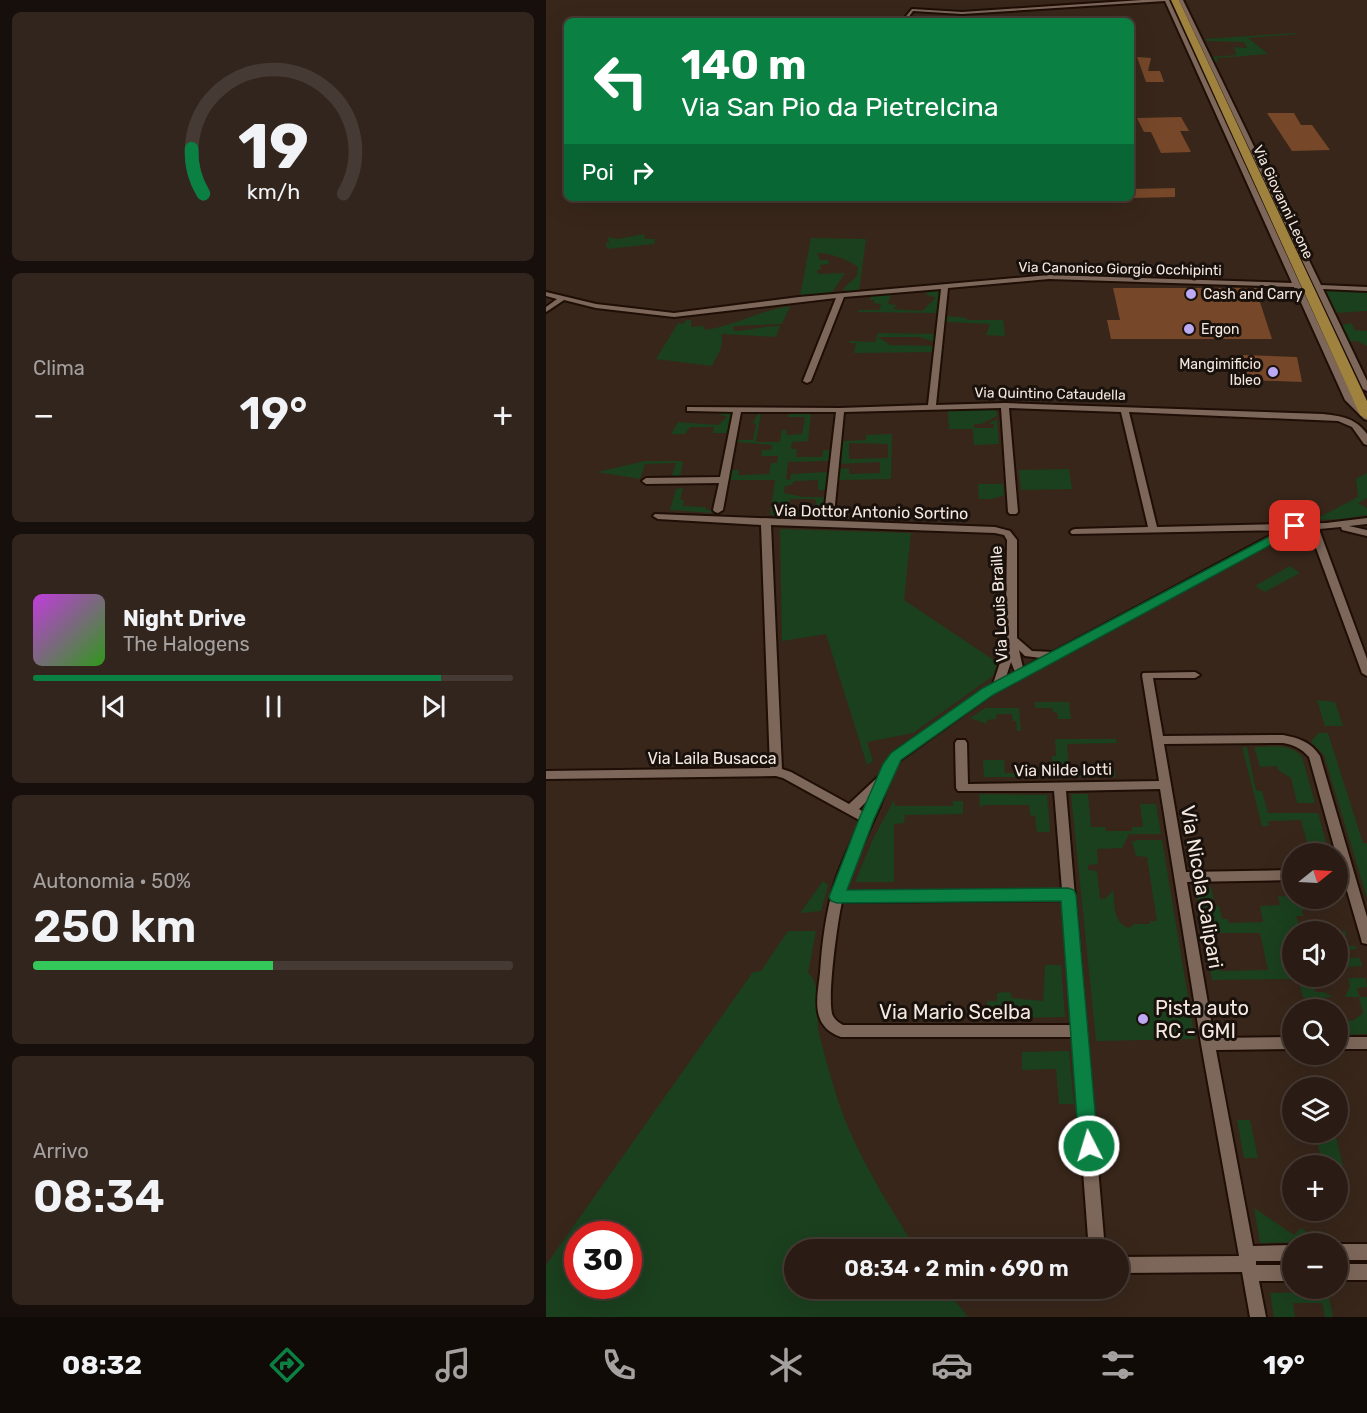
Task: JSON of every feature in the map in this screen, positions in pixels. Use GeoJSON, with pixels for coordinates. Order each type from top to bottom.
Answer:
{"type":"FeatureCollection","features":[{"type":"Feature","properties":{"kind":"main road","name":"Via Giovanni Leone"},"geometry":{"type":"LineString","coordinates":[[1175,0],[1367,416]]}},
{"type":"Feature","properties":{"kind":"street"},"geometry":{"type":"LineString","coordinates":[[906,18],[912,10],[962,13],[1166,0],[1350,400],[1367,416]]}},
{"type":"Feature","properties":{"kind":"street"},"geometry":{"type":"LineString","coordinates":[[1181,0],[1367,389]]}},
{"type":"Feature","properties":{"kind":"street"},"geometry":{"type":"LineString","coordinates":[[962,13],[963,18]]}},
{"type":"Feature","properties":{"kind":"street","name":"Via Canonico Giorgio Occhipinti"},"geometry":{"type":"LineString","coordinates":[[546,294],[561,299],[637,312],[674,315],[841,295],[1049,277],[1296,285]]}},
{"type":"Feature","properties":{"kind":"street"},"geometry":{"type":"LineString","coordinates":[[932,407],[945,286]]}},
{"type":"Feature","properties":{"kind":"street"},"geometry":{"type":"LineString","coordinates":[[1318,287],[1367,289]]}},
{"type":"Feature","properties":{"kind":"street"},"geometry":{"type":"LineString","coordinates":[[807,381],[841,295]]}},
{"type":"Feature","properties":{"kind":"street"},"geometry":{"type":"LineString","coordinates":[[546,310],[561,299]]}},
{"type":"Feature","properties":{"kind":"street"},"geometry":{"type":"LineString","coordinates":[[1005,405],[1013,512]]}},
{"type":"Feature","properties":{"kind":"street","name":"Via Quintino Cataudella"},"geometry":{"type":"LineString","coordinates":[[690,409],[840,410],[1005,405],[1334,418],[1350,422],[1361,428],[1367,442]]}},
{"type":"Feature","properties":{"kind":"street"},"geometry":{"type":"LineString","coordinates":[[1124,409],[1153,530]]}},
{"type":"Feature","properties":{"kind":"street"},"geometry":{"type":"LineString","coordinates":[[718,510],[737,410]]}},
{"type":"Feature","properties":{"kind":"street"},"geometry":{"type":"LineString","coordinates":[[829,515],[840,410]]}},
{"type":"Feature","properties":{"kind":"street"},"geometry":{"type":"LineString","coordinates":[[646,481],[723,480]]}},
{"type":"Feature","properties":{"kind":"street"},"geometry":{"type":"LineString","coordinates":[[658,516],[766,522]]}},
{"type":"Feature","properties":{"kind":"street"},"geometry":{"type":"LineString","coordinates":[[1075,532],[1326,526],[1367,521]]}},
{"type":"Feature","properties":{"kind":"street","name":"Via Dottor Antonio Sortino"},"geometry":{"type":"LineString","coordinates":[[776,772],[766,522],[995,530],[1006,533]]}},
{"type":"Feature","properties":{"kind":"street"},"geometry":{"type":"LineString","coordinates":[[1068,895],[837,897],[866,819],[885,774],[896,757],[997,687],[1295,526]]}},
{"type":"Feature","properties":{"kind":"street"},"geometry":{"type":"LineString","coordinates":[[1313,526],[1367,673]]}},
{"type":"Feature","properties":{"kind":"street"},"geometry":{"type":"LineString","coordinates":[[1326,526],[1367,533]]}},
{"type":"Feature","properties":{"kind":"street","name":"Via Louis Braille"},"geometry":{"type":"LineString","coordinates":[[1006,533],[1012,540],[1012,639],[1017,668],[1021,674]]}},
{"type":"Feature","properties":{"kind":"street"},"geometry":{"type":"LineString","coordinates":[[1012,639],[1029,654],[1046,657],[1061,653]]}},
{"type":"Feature","properties":{"kind":"street"},"geometry":{"type":"LineString","coordinates":[[997,687],[1012,639]]}},
{"type":"Feature","properties":{"kind":"street","name":"Via Nicola Calipari"},"geometry":{"type":"LineString","coordinates":[[1195,675],[1147,675],[1208,1044],[1258,1317]]}},
{"type":"Feature","properties":{"kind":"street"},"geometry":{"type":"LineString","coordinates":[[1158,740],[1283,739],[1303,744],[1314,756],[1335,843]]}},
{"type":"Feature","properties":{"kind":"street","name":"Via Nilde Iotti"},"geometry":{"type":"LineString","coordinates":[[961,743],[962,788],[1165,785]]}},
{"type":"Feature","properties":{"kind":"street","name":"Via Laila Busacca"},"geometry":{"type":"LineString","coordinates":[[547,776],[776,772],[786,775],[866,819]]}},
{"type":"Feature","properties":{"kind":"street"},"geometry":{"type":"LineString","coordinates":[[851,810],[885,774]]}},
{"type":"Feature","properties":{"kind":"street"},"geometry":{"type":"LineString","coordinates":[[1060,787],[1098,1239]]}},
{"type":"Feature","properties":{"kind":"street"},"geometry":{"type":"LineString","coordinates":[[1181,877],[1282,875]]}},
{"type":"Feature","properties":{"kind":"street"},"geometry":{"type":"LineString","coordinates":[[1348,888],[1367,939]]}},
{"type":"Feature","properties":{"kind":"street","name":"Via Mario Scelba"},"geometry":{"type":"LineString","coordinates":[[837,897],[828,946],[824,1003],[825,1020],[831,1027],[841,1031],[1079,1031]]}},
{"type":"Feature","properties":{"kind":"street"},"geometry":{"type":"LineString","coordinates":[[1208,1044],[1282,1043]]}},
{"type":"Feature","properties":{"kind":"street"},"geometry":{"type":"LineString","coordinates":[[1348,1043],[1367,1043]]}},
{"type":"Feature","properties":{"kind":"street"},"geometry":{"type":"LineString","coordinates":[[1348,1252],[1367,1252]]}},
{"type":"Feature","properties":{"kind":"street"},"geometry":{"type":"LineString","coordinates":[[1249,1264],[1282,1256]]}},
{"type":"Feature","properties":{"kind":"street"},"geometry":{"type":"LineString","coordinates":[[1129,1264],[1249,1264],[1282,1271]]}},
{"type":"Feature","properties":{"kind":"street"},"geometry":{"type":"LineString","coordinates":[[1348,1272],[1367,1272]]}},
{"type":"Feature","properties":{"kind":"green space"},"geometry":{"type":"Polygon","coordinates":[[[1297,34],[1248,38],[1268,54],[1217,58],[1218,62],[1213,61],[1211,57],[1236,55],[1234,47],[1247,48],[1244,42],[1205,41],[1207,41],[1205,39],[1297,34]]]}},
{"type":"Feature","properties":{"kind":"green space"},"geometry":{"type":"Polygon","coordinates":[[[644,234],[645,239],[655,239],[654,244],[607,249],[608,237],[618,239],[644,234]]]}},
{"type":"Feature","properties":{"kind":"green space"},"geometry":{"type":"Polygon","coordinates":[[[811,238],[866,239],[859,291],[849,292],[843,289],[857,276],[858,267],[838,257],[817,253],[820,260],[828,260],[829,264],[820,265],[821,269],[817,270],[818,274],[845,273],[831,294],[800,296],[811,238]]]}},
{"type":"Feature","properties":{"kind":"green space"},"geometry":{"type":"Polygon","coordinates":[[[1331,289],[1367,291],[1367,311],[1335,313],[1324,292],[1331,289]]]}},
{"type":"Feature","properties":{"kind":"green space"},"geometry":{"type":"Polygon","coordinates":[[[941,290],[939,313],[858,312],[858,310],[879,310],[881,304],[870,300],[871,296],[891,294],[888,304],[897,305],[892,309],[922,311],[936,298],[925,294],[929,291],[941,290]]]}},
{"type":"Feature","properties":{"kind":"green space"},"geometry":{"type":"Polygon","coordinates":[[[790,306],[782,324],[733,326],[734,331],[780,326],[776,337],[721,334],[721,347],[712,366],[656,359],[678,323],[684,324],[686,320],[691,320],[691,327],[704,326],[705,330],[790,306]]]}},
{"type":"Feature","properties":{"kind":"green space"},"geometry":{"type":"Polygon","coordinates":[[[947,316],[967,318],[967,320],[1003,320],[1005,336],[986,335],[990,324],[946,322],[947,316]]]}},
{"type":"Feature","properties":{"kind":"green space"},"geometry":{"type":"Polygon","coordinates":[[[1351,323],[1355,330],[1367,331],[1367,346],[1357,341],[1349,342],[1341,325],[1351,323]]]}},
{"type":"Feature","properties":{"kind":"green space"},"geometry":{"type":"Polygon","coordinates":[[[878,333],[936,334],[935,342],[919,337],[878,337],[890,345],[935,346],[934,352],[854,353],[856,343],[849,343],[850,341],[875,342],[878,333]]]}},
{"type":"Feature","properties":{"kind":"green space"},"geometry":{"type":"Polygon","coordinates":[[[996,408],[997,416],[981,424],[974,424],[974,428],[994,428],[994,424],[988,424],[997,419],[999,444],[974,445],[973,429],[949,429],[948,410],[996,408]]]}},
{"type":"Feature","properties":{"kind":"green space"},"geometry":{"type":"Polygon","coordinates":[[[716,413],[732,413],[727,433],[713,433],[714,427],[690,427],[685,434],[671,434],[678,422],[718,425],[727,417],[716,413]]]}},
{"type":"Feature","properties":{"kind":"green space"},"geometry":{"type":"Polygon","coordinates":[[[758,413],[761,413],[756,442],[780,442],[782,430],[787,430],[786,435],[802,434],[805,417],[788,417],[789,413],[811,413],[808,441],[792,442],[791,449],[797,449],[796,457],[822,457],[823,450],[830,450],[829,461],[788,462],[786,479],[790,480],[791,474],[828,472],[827,490],[818,490],[818,480],[795,481],[785,486],[784,493],[803,497],[826,497],[825,506],[817,506],[815,499],[790,499],[788,511],[825,512],[824,517],[770,515],[775,480],[729,480],[730,470],[739,470],[738,475],[769,474],[771,463],[777,463],[778,456],[761,456],[762,450],[771,450],[772,445],[736,442],[736,440],[753,440],[756,424],[753,423],[758,413]]]}},
{"type":"Feature","properties":{"kind":"green space"},"geometry":{"type":"Polygon","coordinates":[[[892,434],[891,479],[838,480],[839,469],[849,468],[849,474],[880,473],[880,462],[839,464],[841,441],[866,440],[866,435],[892,434]],[[849,443],[849,459],[888,458],[888,444],[849,443]]]}},
{"type":"Feature","properties":{"kind":"green space"},"geometry":{"type":"Polygon","coordinates":[[[645,461],[683,461],[680,478],[671,478],[676,463],[645,464],[640,479],[597,472],[645,461]]]}},
{"type":"Feature","properties":{"kind":"green space"},"geometry":{"type":"Polygon","coordinates":[[[1069,469],[1072,489],[1021,490],[1019,470],[1069,469]]]}},
{"type":"Feature","properties":{"kind":"green space"},"geometry":{"type":"Polygon","coordinates":[[[1367,473],[1367,498],[1358,503],[1367,508],[1367,515],[1314,520],[1358,497],[1356,479],[1367,473]]]}},
{"type":"Feature","properties":{"kind":"green space"},"geometry":{"type":"Polygon","coordinates":[[[978,484],[1003,484],[1004,495],[992,499],[979,499],[978,484]]]}},
{"type":"Feature","properties":{"kind":"green space"},"geometry":{"type":"Polygon","coordinates":[[[683,488],[680,500],[684,500],[683,506],[706,507],[706,510],[713,510],[712,513],[670,510],[676,489],[683,488]]]}},
{"type":"Feature","properties":{"kind":"green space"},"geometry":{"type":"Polygon","coordinates":[[[780,529],[911,533],[904,600],[998,663],[993,676],[913,733],[867,742],[873,761],[867,765],[826,634],[782,641],[780,529]]]}},
{"type":"Feature","properties":{"kind":"green space"},"geometry":{"type":"Polygon","coordinates":[[[1290,566],[1300,573],[1265,592],[1255,586],[1290,566]]]}},
{"type":"Feature","properties":{"kind":"green space"},"geometry":{"type":"Polygon","coordinates":[[[1317,700],[1335,702],[1343,726],[1325,726],[1317,700]]]}},
{"type":"Feature","properties":{"kind":"green space"},"geometry":{"type":"Polygon","coordinates":[[[1035,702],[1069,702],[1071,719],[1058,719],[1057,713],[1053,712],[1052,708],[1035,708],[1035,702]]]}},
{"type":"Feature","properties":{"kind":"green space"},"geometry":{"type":"Polygon","coordinates":[[[985,708],[1019,708],[1021,731],[1017,731],[1016,721],[1013,721],[1012,714],[997,714],[996,719],[987,720],[987,724],[970,718],[985,708]]]}},
{"type":"Feature","properties":{"kind":"green space"},"geometry":{"type":"Polygon","coordinates":[[[1318,733],[1328,733],[1363,843],[1367,843],[1367,898],[1324,755],[1311,742],[1318,733]]]}},
{"type":"Feature","properties":{"kind":"green space"},"geometry":{"type":"Polygon","coordinates":[[[1055,739],[1116,739],[1117,743],[1067,744],[1069,769],[1114,769],[1116,777],[984,777],[983,760],[1004,760],[1005,773],[1053,773],[1052,756],[1056,756],[1055,739]]]}},
{"type":"Feature","properties":{"kind":"green space"},"geometry":{"type":"Polygon","coordinates":[[[1280,746],[1297,752],[1302,757],[1315,803],[1297,803],[1291,778],[1278,770],[1277,766],[1260,767],[1254,747],[1280,746]]]}},
{"type":"Feature","properties":{"kind":"green space"},"geometry":{"type":"Polygon","coordinates":[[[1242,747],[1247,747],[1256,790],[1262,791],[1268,813],[1318,813],[1326,843],[1307,843],[1301,820],[1268,821],[1269,826],[1262,826],[1242,747]]]}},
{"type":"Feature","properties":{"kind":"green space"},"geometry":{"type":"Polygon","coordinates":[[[979,794],[1047,795],[1050,832],[1037,832],[1035,816],[1030,815],[1029,805],[983,805],[980,808],[979,794]]]}},
{"type":"Feature","properties":{"kind":"green space"},"geometry":{"type":"Polygon","coordinates":[[[1071,794],[1088,794],[1091,827],[1105,827],[1106,831],[1132,831],[1132,827],[1143,827],[1140,804],[1156,804],[1161,834],[1129,834],[1122,848],[1097,849],[1098,864],[1088,865],[1088,870],[1097,871],[1100,899],[1106,898],[1113,890],[1117,918],[1124,926],[1129,928],[1134,924],[1150,924],[1150,921],[1157,921],[1147,857],[1136,856],[1132,842],[1162,840],[1195,1039],[1096,1041],[1071,794]]]}},
{"type":"Feature","properties":{"kind":"green space"},"geometry":{"type":"Polygon","coordinates":[[[894,800],[895,806],[953,806],[953,801],[963,801],[963,814],[905,815],[904,823],[894,824],[894,882],[855,882],[873,839],[894,800]]]}},
{"type":"Feature","properties":{"kind":"green space"},"geometry":{"type":"Polygon","coordinates":[[[823,881],[828,885],[821,911],[800,913],[823,881]]]}},
{"type":"Feature","properties":{"kind":"green space"},"geometry":{"type":"Polygon","coordinates":[[[1211,887],[1215,906],[1219,906],[1222,919],[1228,919],[1229,923],[1263,922],[1260,906],[1280,905],[1278,896],[1282,896],[1282,909],[1304,909],[1303,916],[1296,916],[1298,921],[1282,921],[1282,979],[1212,980],[1205,943],[1214,943],[1220,971],[1268,970],[1260,933],[1204,933],[1195,888],[1211,887]]]}},
{"type":"Feature","properties":{"kind":"green space"},"geometry":{"type":"Polygon","coordinates":[[[788,931],[816,931],[808,973],[817,992],[819,1034],[837,1097],[851,1134],[866,1164],[910,1239],[784,1239],[784,1299],[954,1299],[968,1317],[546,1317],[546,1265],[564,1240],[564,1299],[642,1299],[642,1221],[577,1221],[753,972],[761,971],[788,931]]]}},
{"type":"Feature","properties":{"kind":"green space"},"geometry":{"type":"Polygon","coordinates":[[[1348,946],[1356,946],[1357,949],[1348,950],[1348,946]]]}},
{"type":"Feature","properties":{"kind":"green space"},"geometry":{"type":"Polygon","coordinates":[[[1348,950],[1349,958],[1360,958],[1362,966],[1348,967],[1348,950]]]}},
{"type":"Feature","properties":{"kind":"green space"},"geometry":{"type":"Polygon","coordinates":[[[1045,965],[1061,965],[1065,1017],[987,1018],[987,1001],[997,1001],[997,993],[1010,992],[1012,998],[1043,1001],[1045,965]]]}},
{"type":"Feature","properties":{"kind":"green space"},"geometry":{"type":"Polygon","coordinates":[[[1348,978],[1366,978],[1367,987],[1357,988],[1359,997],[1345,997],[1350,987],[1348,978]]]}},
{"type":"Feature","properties":{"kind":"green space"},"geometry":{"type":"Polygon","coordinates":[[[1300,987],[1314,987],[1315,992],[1324,992],[1333,997],[1322,999],[1303,998],[1300,987]]]}},
{"type":"Feature","properties":{"kind":"green space"},"geometry":{"type":"Polygon","coordinates":[[[1359,997],[1367,997],[1367,1034],[1348,1035],[1348,1021],[1354,1020],[1363,1013],[1359,997]]]}},
{"type":"Feature","properties":{"kind":"green space"},"geometry":{"type":"Polygon","coordinates":[[[1069,1051],[1074,1104],[1059,1104],[1056,1069],[1022,1070],[1022,1052],[1069,1051]]]}},
{"type":"Feature","properties":{"kind":"green space"},"geometry":{"type":"Polygon","coordinates":[[[1237,1120],[1250,1120],[1258,1158],[1244,1158],[1237,1120]]]}},
{"type":"Feature","properties":{"kind":"green space"},"geometry":{"type":"Polygon","coordinates":[[[1318,1143],[1337,1143],[1340,1155],[1320,1155],[1318,1143]]]}},
{"type":"Feature","properties":{"kind":"green space"},"geometry":{"type":"Polygon","coordinates":[[[1254,1208],[1291,1233],[1282,1233],[1282,1243],[1260,1243],[1254,1208]]]}},
{"type":"Feature","properties":{"kind":"green space"},"geometry":{"type":"Polygon","coordinates":[[[1301,1228],[1307,1232],[1321,1231],[1321,1233],[1296,1233],[1301,1228]]]}},
{"type":"Feature","properties":{"kind":"green space"},"geometry":{"type":"Polygon","coordinates":[[[1270,1293],[1282,1293],[1282,1299],[1329,1299],[1333,1317],[1325,1317],[1322,1303],[1293,1303],[1295,1317],[1274,1317],[1270,1293]]]}},
{"type":"Feature","properties":{"kind":"building"},"geometry":{"type":"Polygon","coordinates":[[[1137,57],[1151,58],[1148,71],[1160,71],[1164,82],[1146,82],[1137,57]]]}},
{"type":"Feature","properties":{"kind":"building"},"geometry":{"type":"Polygon","coordinates":[[[1267,113],[1294,113],[1301,125],[1312,125],[1330,150],[1292,151],[1267,113]]]}},
{"type":"Feature","properties":{"kind":"building"},"geometry":{"type":"Polygon","coordinates":[[[1181,117],[1189,131],[1180,131],[1191,152],[1161,153],[1151,132],[1144,132],[1137,118],[1181,117]]]}},
{"type":"Feature","properties":{"kind":"building"},"geometry":{"type":"Polygon","coordinates":[[[1175,188],[1175,197],[1134,198],[1134,189],[1175,188]]]}},
{"type":"Feature","properties":{"kind":"building"},"geometry":{"type":"Polygon","coordinates":[[[1113,288],[1265,288],[1269,299],[1259,299],[1272,339],[1111,339],[1107,320],[1120,320],[1113,288]]]}},
{"type":"Feature","properties":{"kind":"building","name":"Mangimificio Ibleo"},"geometry":{"type":"Polygon","coordinates":[[[1243,355],[1297,357],[1302,382],[1247,380],[1243,355]]]}},
{"type":"Feature","properties":{"kind":"place","name":"Cash and Carry"},"geometry":{"type":"Point","coordinates":[1191,294]}},
{"type":"Feature","properties":{"kind":"place","name":"Ergon"},"geometry":{"type":"Point","coordinates":[1189,329]}},
{"type":"Feature","properties":{"kind":"place","name":"Mangimificio Ibleo"},"geometry":{"type":"Point","coordinates":[1273,372]}},
{"type":"Feature","properties":{"kind":"place","name":"Pista auto RC - GMI"},"geometry":{"type":"Point","coordinates":[1143,1019]}},
{"type":"Feature","properties":{"kind":"route"},"geometry":{"type":"LineString","coordinates":[[1089,1146],[1068,895],[837,897],[866,819],[885,774],[896,757],[988,691],[1295,526]]}}]}
